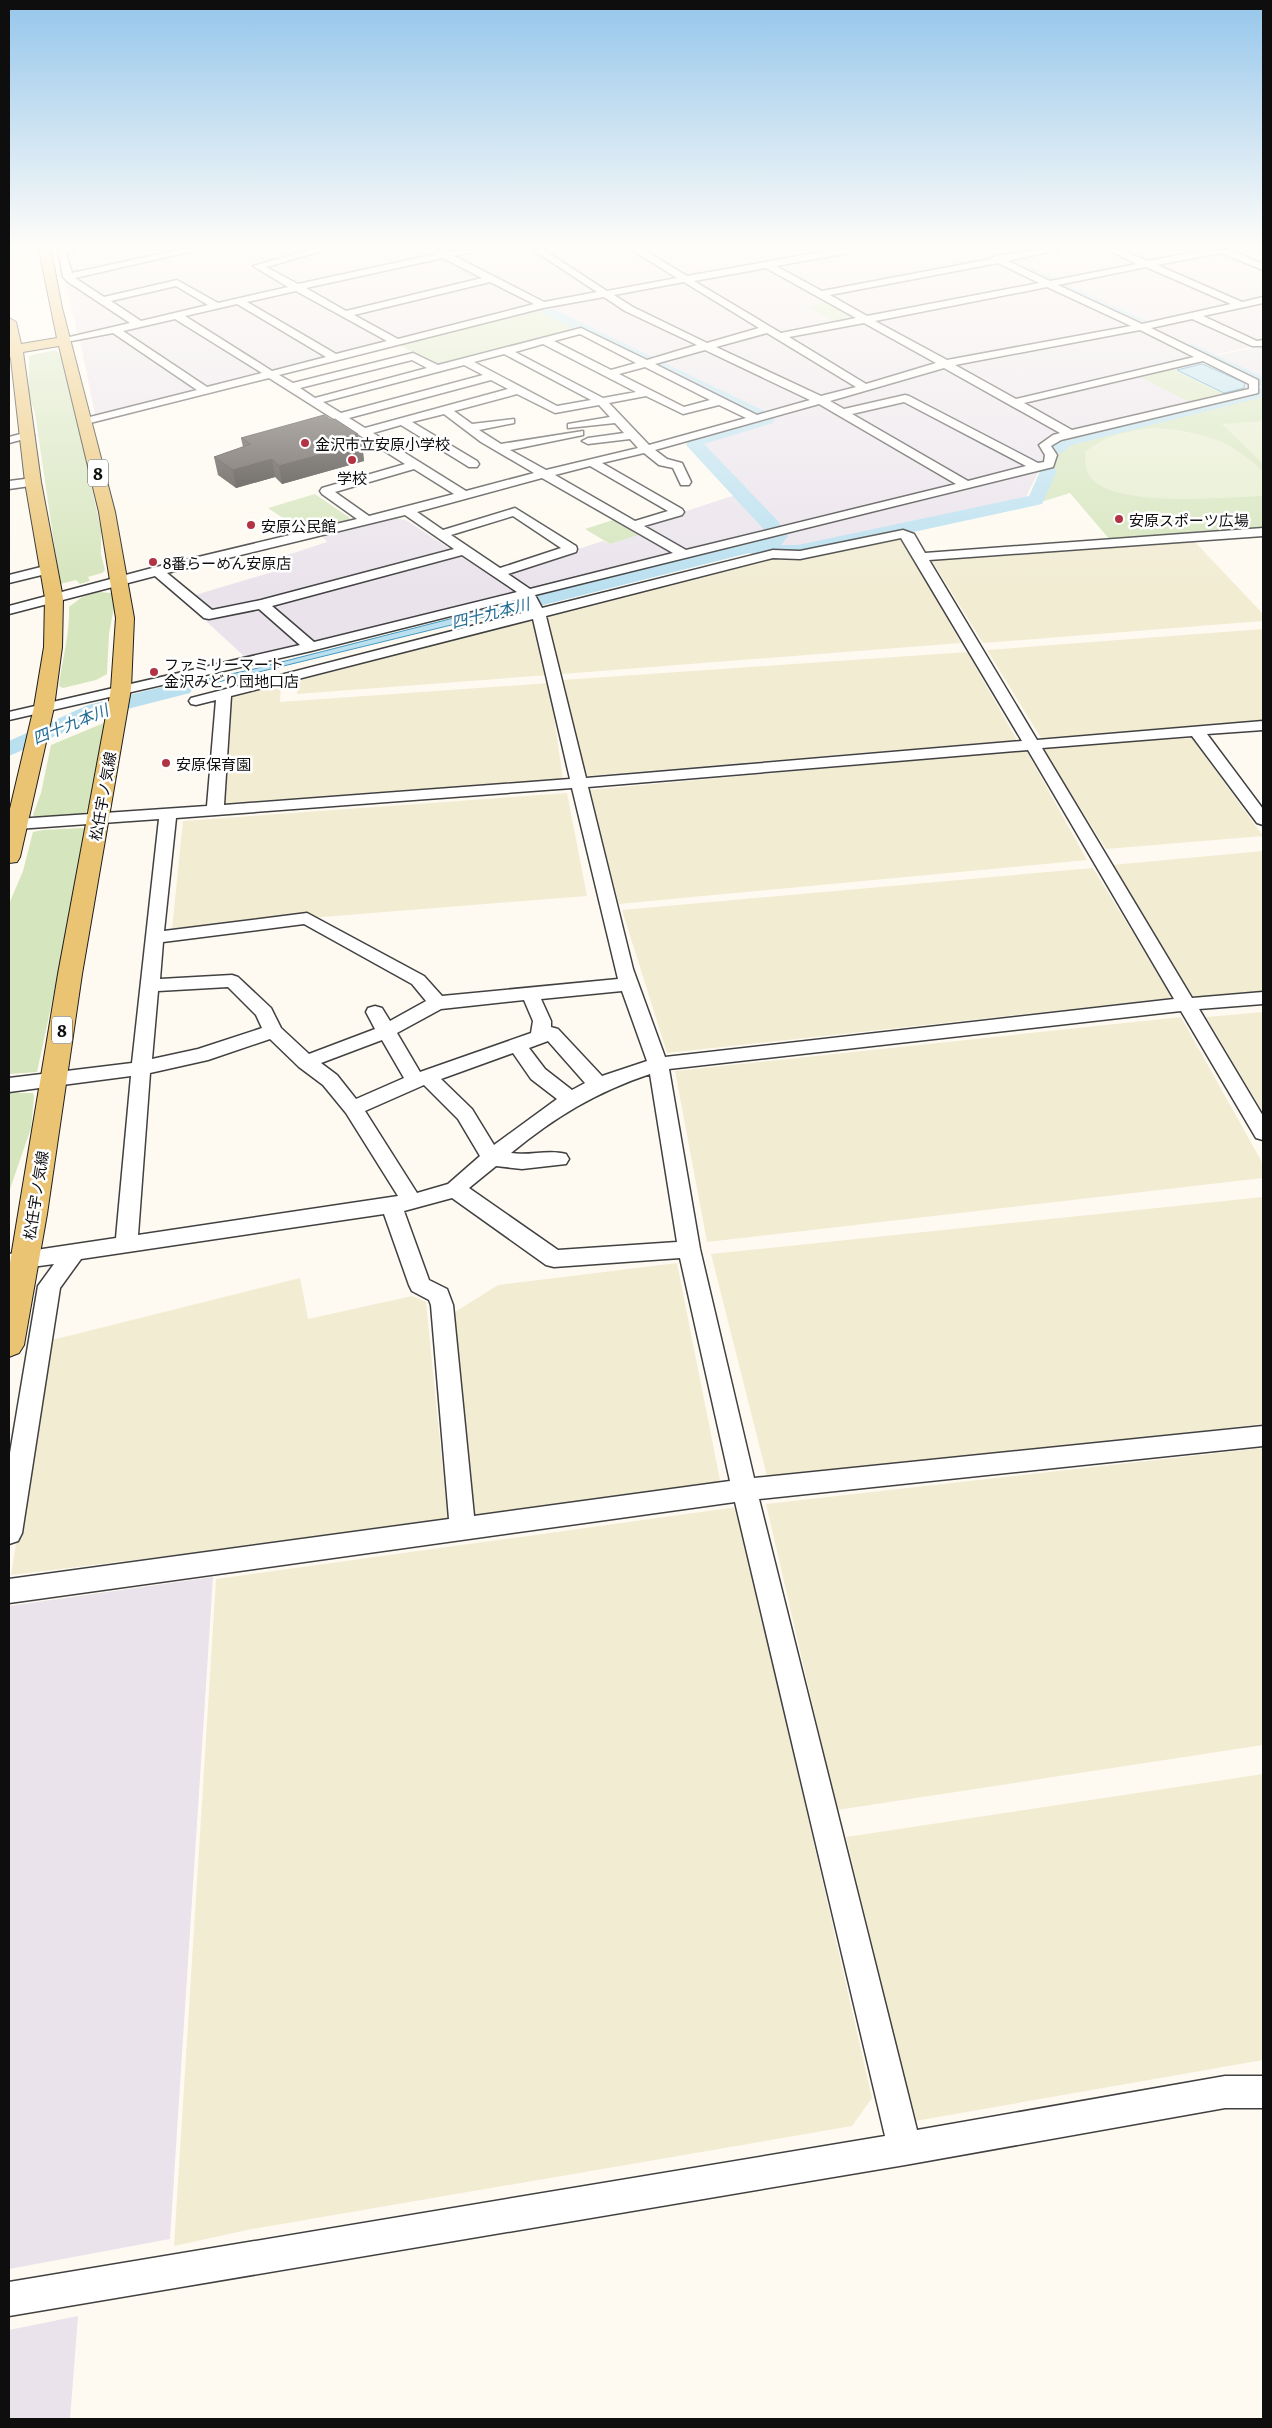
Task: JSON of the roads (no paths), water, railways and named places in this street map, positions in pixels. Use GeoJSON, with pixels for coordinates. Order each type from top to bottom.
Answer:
{"type":"FeatureCollection","features":[{"type":"Feature","properties":{"kind":"main road"},"geometry":{"type":"LineString","coordinates":[[9,857],[43,712],[52,647],[54,598],[33,482],[21,395],[20,374],[16,363]]}},
{"type":"Feature","properties":{"kind":"main road","name":"松任宇ノ気線"},"geometry":{"type":"LineString","coordinates":[[9,1345],[17,1261],[54,1080],[72,965],[119,701],[125,618],[120,580],[86,421],[70,363]]}},
{"type":"Feature","properties":{"kind":"street"},"geometry":{"type":"LineString","coordinates":[[165,363],[206,390]]}},
{"type":"Feature","properties":{"kind":"street"},"geometry":{"type":"LineString","coordinates":[[254,363],[465,496]]}},
{"type":"Feature","properties":{"kind":"street"},"geometry":{"type":"LineString","coordinates":[[86,421],[313,363]]}},
{"type":"Feature","properties":{"kind":"street"},"geometry":{"type":"LineString","coordinates":[[292,387],[384,363]]}},
{"type":"Feature","properties":{"kind":"street"},"geometry":{"type":"LineString","coordinates":[[426,363],[437,369]]}},
{"type":"Feature","properties":{"kind":"street"},"geometry":{"type":"LineString","coordinates":[[315,402],[461,363]]}},
{"type":"Feature","properties":{"kind":"street"},"geometry":{"type":"LineString","coordinates":[[468,363],[555,410],[606,458]]}},
{"type":"Feature","properties":{"kind":"street"},"geometry":{"type":"LineString","coordinates":[[529,363],[601,401],[644,448],[663,462],[678,466],[685,482]]}},
{"type":"Feature","properties":{"kind":"street"},"geometry":{"type":"LineString","coordinates":[[588,363],[683,411],[721,401]]}},
{"type":"Feature","properties":{"kind":"street"},"geometry":{"type":"LineString","coordinates":[[609,374],[645,363]]}},
{"type":"Feature","properties":{"kind":"street"},"geometry":{"type":"LineString","coordinates":[[647,363],[756,419]]}},
{"type":"Feature","properties":{"kind":"street"},"geometry":{"type":"LineString","coordinates":[[743,363],[820,400],[965,484]]}},
{"type":"Feature","properties":{"kind":"street"},"geometry":{"type":"LineString","coordinates":[[825,363],[864,387]]}},
{"type":"Feature","properties":{"kind":"street"},"geometry":{"type":"LineString","coordinates":[[9,610],[120,580],[408,511],[544,474],[555,462],[590,462],[606,458],[756,419],[950,363]]}},
{"type":"Feature","properties":{"kind":"street"},"geometry":{"type":"LineString","coordinates":[[1016,402],[1180,363]]}},
{"type":"Feature","properties":{"kind":"street"},"geometry":{"type":"LineString","coordinates":[[196,701],[533,603],[684,554],[1049,464],[1051,455],[1045,445],[1057,437],[1254,391],[1254,382],[1214,363]]}},
{"type":"Feature","properties":{"kind":"street"},"geometry":{"type":"LineString","coordinates":[[946,364],[1071,434]]}},
{"type":"Feature","properties":{"kind":"street"},"geometry":{"type":"LineString","coordinates":[[340,417],[492,376]]}},
{"type":"Feature","properties":{"kind":"street"},"geometry":{"type":"LineString","coordinates":[[364,432],[518,390]]}},
{"type":"Feature","properties":{"kind":"street"},"geometry":{"type":"LineString","coordinates":[[555,410],[647,393]]}},
{"type":"Feature","properties":{"kind":"street"},"geometry":{"type":"LineString","coordinates":[[842,413],[904,398],[1036,467]]}},
{"type":"Feature","properties":{"kind":"street"},"geometry":{"type":"LineString","coordinates":[[446,410],[482,439],[684,554]]}},
{"type":"Feature","properties":{"kind":"street"},"geometry":{"type":"LineString","coordinates":[[433,476],[482,461],[504,451],[576,429],[618,419]]}},
{"type":"Feature","properties":{"kind":"street"},"geometry":{"type":"LineString","coordinates":[[403,422],[451,450],[482,461]]}},
{"type":"Feature","properties":{"kind":"street"},"geometry":{"type":"LineString","coordinates":[[367,521],[326,491],[412,464],[482,439],[511,426],[469,428]]}},
{"type":"Feature","properties":{"kind":"street"},"geometry":{"type":"LineString","coordinates":[[588,441],[632,434]]}},
{"type":"Feature","properties":{"kind":"street"},"geometry":{"type":"LineString","coordinates":[[9,440],[28,435]]}},
{"type":"Feature","properties":{"kind":"street"},"geometry":{"type":"LineString","coordinates":[[540,440],[555,462]]}},
{"type":"Feature","properties":{"kind":"street"},"geometry":{"type":"LineString","coordinates":[[590,462],[678,512],[635,525]]}},
{"type":"Feature","properties":{"kind":"street"},"geometry":{"type":"LineString","coordinates":[[9,485],[33,482]]}},
{"type":"Feature","properties":{"kind":"street"},"geometry":{"type":"LineString","coordinates":[[408,511],[499,573],[533,603],[629,984],[658,1064],[689,1249],[744,1490],[905,2149]]}},
{"type":"Feature","properties":{"kind":"street"},"geometry":{"type":"LineString","coordinates":[[441,534],[515,512],[571,549],[499,573]]}},
{"type":"Feature","properties":{"kind":"street"},"geometry":{"type":"LineString","coordinates":[[919,556],[1263,532]]}},
{"type":"Feature","properties":{"kind":"street"},"geometry":{"type":"LineString","coordinates":[[9,716],[119,701],[311,647],[773,554],[800,555],[903,534],[909,537],[1263,1133]]}},
{"type":"Feature","properties":{"kind":"street"},"geometry":{"type":"LineString","coordinates":[[157,571],[209,615],[262,604],[464,550]]}},
{"type":"Feature","properties":{"kind":"street"},"geometry":{"type":"LineString","coordinates":[[10,578],[49,569]]}},
{"type":"Feature","properties":{"kind":"street"},"geometry":{"type":"LineString","coordinates":[[262,604],[311,647]]}},
{"type":"Feature","properties":{"kind":"street"},"geometry":{"type":"LineString","coordinates":[[215,811],[224,693]]}},
{"type":"Feature","properties":{"kind":"street"},"geometry":{"type":"LineString","coordinates":[[17,824],[578,783],[1031,743],[1263,725]]}},
{"type":"Feature","properties":{"kind":"street"},"geometry":{"type":"LineString","coordinates":[[1196,730],[1263,820]]}},
{"type":"Feature","properties":{"kind":"street"},"geometry":{"type":"LineString","coordinates":[[126,1245],[141,1068],[168,814]]}},
{"type":"Feature","properties":{"kind":"street"},"geometry":{"type":"LineString","coordinates":[[154,938],[307,918],[418,980],[437,1003]]}},
{"type":"Feature","properties":{"kind":"street"},"geometry":{"type":"LineString","coordinates":[[150,986],[232,981],[264,1012],[273,1031],[306,1062],[330,1080],[352,1108],[402,1203],[420,1285],[439,1295],[442,1305],[463,1530]]}},
{"type":"Feature","properties":{"kind":"street"},"geometry":{"type":"LineString","coordinates":[[306,1062],[385,1032],[437,1003],[629,984]]}},
{"type":"Feature","properties":{"kind":"street"},"geometry":{"type":"LineString","coordinates":[[530,994],[542,1021],[540,1037]]}},
{"type":"Feature","properties":{"kind":"street"},"geometry":{"type":"LineString","coordinates":[[17,1261],[402,1203],[455,1188],[536,1122],[571,1099],[599,1086],[658,1064],[1187,1004],[1263,998]]}},
{"type":"Feature","properties":{"kind":"street"},"geometry":{"type":"LineString","coordinates":[[375,1012],[385,1032],[421,1078],[465,1114],[492,1158]]}},
{"type":"Feature","properties":{"kind":"street"},"geometry":{"type":"LineString","coordinates":[[9,1084],[141,1068],[202,1055],[273,1031]]}},
{"type":"Feature","properties":{"kind":"street"},"geometry":{"type":"LineString","coordinates":[[352,1108],[421,1078],[551,1033],[599,1086]]}},
{"type":"Feature","properties":{"kind":"street"},"geometry":{"type":"LineString","coordinates":[[518,1045],[538,1074],[571,1099]]}},
{"type":"Feature","properties":{"kind":"street"},"geometry":{"type":"LineString","coordinates":[[492,1158],[522,1162],[559,1159]]}},
{"type":"Feature","properties":{"kind":"street"},"geometry":{"type":"LineString","coordinates":[[455,1188],[554,1259],[689,1249]]}},
{"type":"Feature","properties":{"kind":"street"},"geometry":{"type":"LineString","coordinates":[[9,1533],[48,1286],[75,1252]]}},
{"type":"Feature","properties":{"kind":"street"},"geometry":{"type":"LineString","coordinates":[[9,1591],[744,1490],[1263,1436]]}},
{"type":"Feature","properties":{"kind":"street"},"geometry":{"type":"LineString","coordinates":[[9,2299],[905,2149],[1226,2092],[1263,2092]]}},
{"type":"Feature","properties":{"kind":"water"},"geometry":{"type":"Polygon","coordinates":[[[1202,364],[1245,383],[1244,388],[1224,393],[1177,370],[1202,364]]]}},
{"type":"Feature","properties":{"kind":"water"},"geometry":{"type":"Polygon","coordinates":[[[524,600],[525,607],[136,702],[147,692],[254,669],[524,600]]]}},
{"type":"Feature","properties":{"kind":"water"},"geometry":{"type":"Polygon","coordinates":[[[105,704],[109,710],[57,729],[52,725],[105,704]]]}},
{"type":"Feature","properties":{"kind":"waterway","name":"四十九本川"},"geometry":{"type":"LineString","coordinates":[[656,363],[760,414]]}},
{"type":"Feature","properties":{"kind":"waterway"},"geometry":{"type":"LineString","coordinates":[[1222,363],[1263,383]]}},
{"type":"Feature","properties":{"kind":"waterway"},"geometry":{"type":"LineString","coordinates":[[1056,449],[1064,442],[1074,439],[1263,392]]}},
{"type":"Feature","properties":{"kind":"waterway","name":"四十九本川"},"geometry":{"type":"LineString","coordinates":[[496,611],[774,541],[779,536],[770,524],[695,445],[697,441],[767,419]]}},
{"type":"Feature","properties":{"kind":"waterway"},"geometry":{"type":"LineString","coordinates":[[756,550],[798,551],[1036,500],[1048,471]]}},
{"type":"Feature","properties":{"kind":"waterway","name":"四十九本川"},"geometry":{"type":"LineString","coordinates":[[9,749],[96,710],[182,688]]}},
{"type":"Feature","properties":{"kind":"place","name":"金沢市立安原小学校"},"geometry":{"type":"Point","coordinates":[305,443]}},
{"type":"Feature","properties":{"kind":"place","name":"学校"},"geometry":{"type":"Point","coordinates":[352,460]}},
{"type":"Feature","properties":{"kind":"place","name":"安原スポーツ広場"},"geometry":{"type":"Point","coordinates":[1119,519]}},
{"type":"Feature","properties":{"kind":"place","name":"安原公民館"},"geometry":{"type":"Point","coordinates":[251,525]}},
{"type":"Feature","properties":{"kind":"place","name":"8番らーめん安原店"},"geometry":{"type":"Point","coordinates":[153,562]}},
{"type":"Feature","properties":{"kind":"place","name":"ファミリーマート 金沢みどり団地口店"},"geometry":{"type":"Point","coordinates":[154,672]}},
{"type":"Feature","properties":{"kind":"place","name":"安原保育園"},"geometry":{"type":"Point","coordinates":[166,763]}}]}
